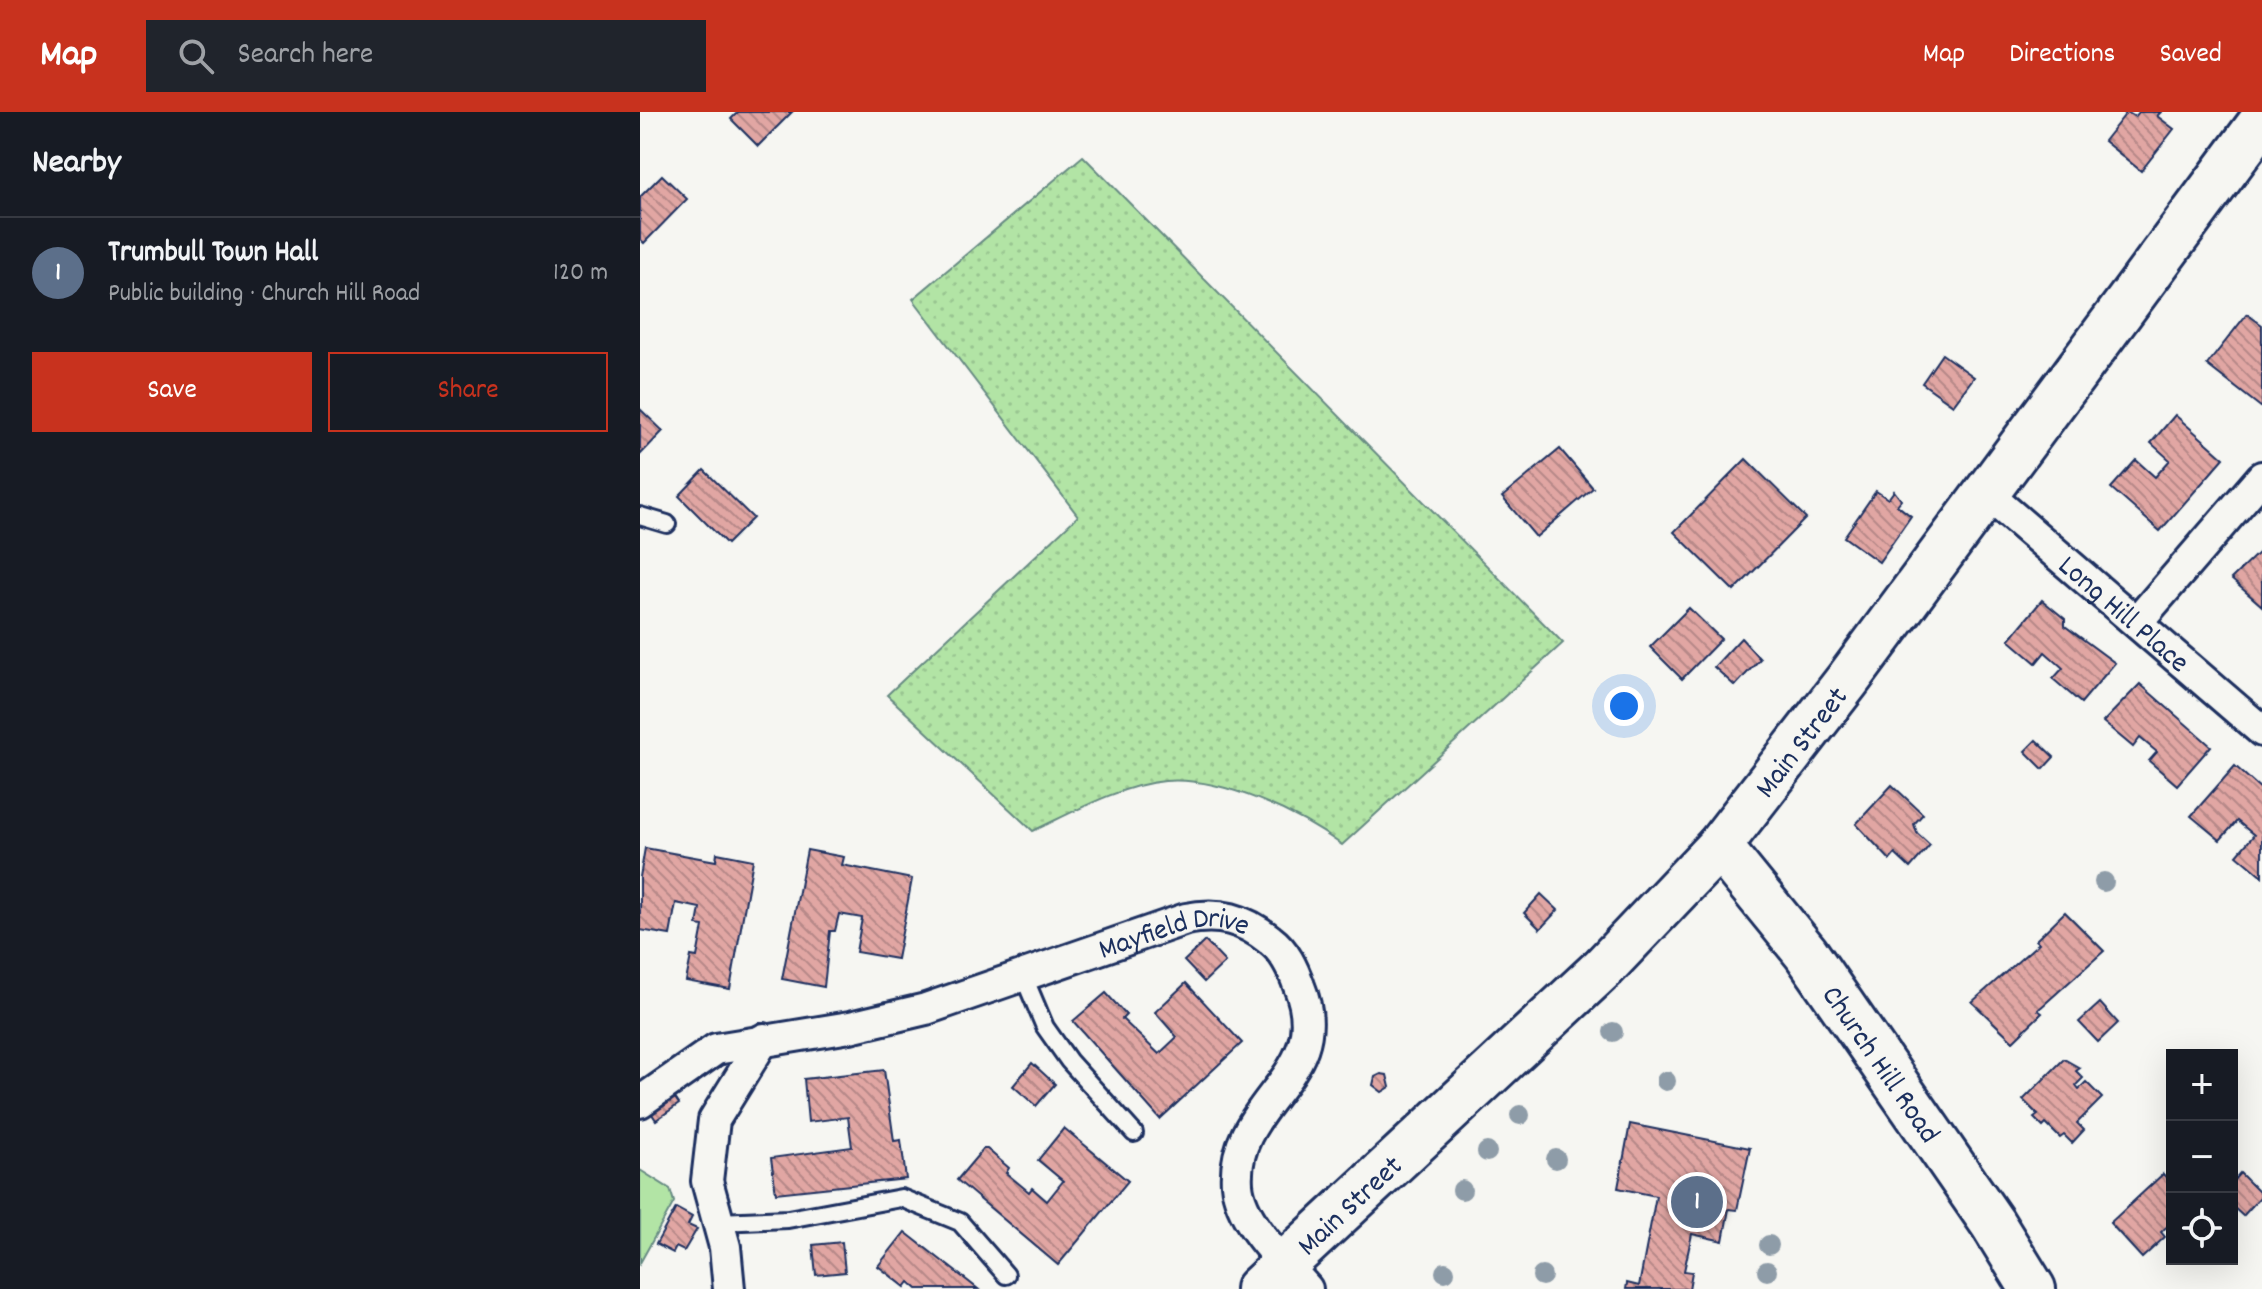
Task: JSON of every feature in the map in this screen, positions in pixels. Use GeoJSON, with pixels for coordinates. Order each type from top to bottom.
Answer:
{"type":"FeatureCollection","features":[{"type":"Feature","properties":{"kind":"main road","name":"Main Street"},"geometry":{"type":"LineString","coordinates":[[1283,1280],[1594,977],[1719,846],[1758,800],[2262,121]]}},
{"type":"Feature","properties":{"kind":"main road","name":"Church Hill Road"},"geometry":{"type":"LineString","coordinates":[[1719,846],[1806,953],[1984,1211],[2033,1289]]}},
{"type":"Feature","properties":{"kind":"street"},"geometry":{"type":"LineString","coordinates":[[2137,622],[2262,477]]}},
{"type":"Feature","properties":{"kind":"street","name":"Long Hill Place"},"geometry":{"type":"LineString","coordinates":[[1987,494],[2262,731]]}},
{"type":"Feature","properties":{"kind":"street","name":"Mayfield Drive"},"geometry":{"type":"LineString","coordinates":[[640,1102],[716,1049],[896,1016],[1024,977],[1154,930],[1209,914],[1235,919],[1255,928],[1275,944],[1291,966],[1302,993],[1307,1022],[1306,1049],[1242,1142],[1237,1188],[1283,1280]]}},
{"type":"Feature","properties":{"kind":"street"},"geometry":{"type":"LineString","coordinates":[[729,1289],[725,1247],[707,1181],[714,1120],[764,1039]]}},
{"type":"Feature","properties":{"kind":"lane"},"geometry":{"type":"LineString","coordinates":[[640,516],[667,524]]}},
{"type":"Feature","properties":{"kind":"lane"},"geometry":{"type":"LineString","coordinates":[[1024,977],[1045,1027],[1069,1061],[1134,1133]]}},
{"type":"Feature","properties":{"kind":"lane"},"geometry":{"type":"LineString","coordinates":[[718,1222],[788,1219],[901,1198],[960,1222],[1006,1275]]}},
{"type":"Feature","properties":{"kind":"green space"},"geometry":{"type":"Polygon","coordinates":[[[1083,156],[1563,643],[1342,845],[1304,821],[1258,799],[1210,784],[1187,781],[1165,781],[1131,788],[1033,831],[887,695],[1078,516],[913,299],[1083,156]]]}},
{"type":"Feature","properties":{"kind":"green space"},"geometry":{"type":"Polygon","coordinates":[[[640,1170],[670,1189],[674,1202],[640,1263],[640,1170]]]}},
{"type":"Feature","properties":{"kind":"building"},"geometry":{"type":"Polygon","coordinates":[[[738,112],[792,112],[758,146],[731,119],[738,112]]]}},
{"type":"Feature","properties":{"kind":"building"},"geometry":{"type":"Polygon","coordinates":[[[2127,112],[2135,117],[2139,112],[2161,112],[2157,116],[2174,129],[2141,171],[2104,141],[2127,112]]]}},
{"type":"Feature","properties":{"kind":"building"},"geometry":{"type":"Polygon","coordinates":[[[662,175],[687,199],[644,243],[640,239],[640,197],[662,175]]]}},
{"type":"Feature","properties":{"kind":"building"},"geometry":{"type":"Polygon","coordinates":[[[2247,314],[2262,325],[2262,408],[2207,365],[2247,314]]]}},
{"type":"Feature","properties":{"kind":"building"},"geometry":{"type":"Polygon","coordinates":[[[1942,354],[1974,377],[1953,405],[1922,383],[1942,354]]]}},
{"type":"Feature","properties":{"kind":"building"},"geometry":{"type":"Polygon","coordinates":[[[640,409],[663,431],[640,455],[640,409]]]}},
{"type":"Feature","properties":{"kind":"building"},"geometry":{"type":"Polygon","coordinates":[[[2175,415],[2224,458],[2160,531],[2111,488],[2136,460],[2155,477],[2170,460],[2151,443],[2175,415]]]}},
{"type":"Feature","properties":{"kind":"building"},"geometry":{"type":"Polygon","coordinates":[[[1560,449],[1593,488],[1536,537],[1502,497],[1560,449]]]}},
{"type":"Feature","properties":{"kind":"building"},"geometry":{"type":"Polygon","coordinates":[[[1746,459],[1806,518],[1734,591],[1674,532],[1746,459]]]}},
{"type":"Feature","properties":{"kind":"building"},"geometry":{"type":"Polygon","coordinates":[[[704,470],[753,518],[727,544],[679,496],[704,470]]]}},
{"type":"Feature","properties":{"kind":"building"},"geometry":{"type":"Polygon","coordinates":[[[1876,491],[1888,499],[1894,491],[1901,500],[1897,505],[1911,516],[1879,562],[1844,537],[1876,491]]]}},
{"type":"Feature","properties":{"kind":"building"},"geometry":{"type":"Polygon","coordinates":[[[2262,549],[2262,606],[2231,579],[2262,549]]]}},
{"type":"Feature","properties":{"kind":"building"},"geometry":{"type":"Polygon","coordinates":[[[2042,600],[2065,619],[2065,626],[2115,663],[2081,703],[2053,679],[2063,668],[2045,652],[2036,663],[2009,640],[2042,600]]]}},
{"type":"Feature","properties":{"kind":"building"},"geometry":{"type":"Polygon","coordinates":[[[1689,608],[1721,639],[1682,679],[1650,647],[1689,608]]]}},
{"type":"Feature","properties":{"kind":"building"},"geometry":{"type":"Polygon","coordinates":[[[1741,638],[1760,659],[1735,686],[1714,667],[1741,638]]]}},
{"type":"Feature","properties":{"kind":"building"},"geometry":{"type":"Polygon","coordinates":[[[2140,684],[2211,746],[2177,785],[2149,761],[2157,752],[2140,738],[2133,747],[2103,722],[2140,684]]]}},
{"type":"Feature","properties":{"kind":"building"},"geometry":{"type":"Polygon","coordinates":[[[2036,740],[2054,757],[2043,769],[2025,751],[2036,740]]]}},
{"type":"Feature","properties":{"kind":"building"},"geometry":{"type":"Polygon","coordinates":[[[2235,766],[2262,790],[2262,876],[2237,855],[2254,835],[2237,821],[2220,840],[2191,816],[2235,766]]]}},
{"type":"Feature","properties":{"kind":"building"},"geometry":{"type":"Polygon","coordinates":[[[1892,785],[1923,814],[1914,824],[1917,833],[1930,845],[1910,868],[1895,854],[1890,860],[1856,824],[1892,785]]]}},
{"type":"Feature","properties":{"kind":"building"},"geometry":{"type":"Polygon","coordinates":[[[645,848],[716,861],[717,853],[753,860],[730,989],[686,981],[691,956],[697,957],[703,926],[697,925],[700,908],[676,903],[670,935],[640,930],[640,877],[645,848]]]}},
{"type":"Feature","properties":{"kind":"building"},"geometry":{"type":"Polygon","coordinates":[[[807,850],[844,857],[842,865],[912,879],[897,959],[856,952],[862,918],[839,914],[835,931],[830,931],[824,987],[782,979],[807,850]]]}},
{"type":"Feature","properties":{"kind":"building"},"geometry":{"type":"Polygon","coordinates":[[[1541,894],[1558,910],[1540,929],[1524,913],[1541,894]]]}},
{"type":"Feature","properties":{"kind":"building"},"geometry":{"type":"Polygon","coordinates":[[[2065,912],[2104,951],[2038,1010],[2042,1013],[2013,1041],[1972,1002],[2039,943],[2036,940],[2065,912]]]}},
{"type":"Feature","properties":{"kind":"building"},"geometry":{"type":"Polygon","coordinates":[[[1205,941],[1225,962],[1204,982],[1184,961],[1205,941]]]}},
{"type":"Feature","properties":{"kind":"building"},"geometry":{"type":"Polygon","coordinates":[[[1186,983],[1242,1043],[1160,1119],[1073,1021],[1106,993],[1126,1015],[1122,1019],[1159,1054],[1177,1037],[1155,1012],[1186,983]]]}},
{"type":"Feature","properties":{"kind":"building"},"geometry":{"type":"Polygon","coordinates":[[[2100,1003],[2118,1023],[2098,1042],[2079,1022],[2100,1003]]]}},
{"type":"Feature","properties":{"kind":"building"},"geometry":{"type":"Polygon","coordinates":[[[2064,1059],[2080,1068],[2076,1071],[2083,1078],[2076,1085],[2079,1089],[2086,1082],[2102,1098],[2077,1123],[2084,1130],[2072,1143],[2064,1135],[2060,1138],[2046,1124],[2043,1127],[2034,1118],[2038,1115],[2023,1100],[2064,1059]]]}},
{"type":"Feature","properties":{"kind":"building"},"geometry":{"type":"Polygon","coordinates":[[[1032,1063],[1055,1084],[1036,1106],[1013,1086],[1032,1063]]]}},
{"type":"Feature","properties":{"kind":"building"},"geometry":{"type":"Polygon","coordinates":[[[884,1070],[894,1141],[901,1140],[906,1179],[776,1193],[771,1158],[852,1147],[848,1117],[808,1122],[804,1079],[884,1070]]]}},
{"type":"Feature","properties":{"kind":"building"},"geometry":{"type":"Polygon","coordinates":[[[1387,1075],[1390,1087],[1382,1092],[1373,1085],[1375,1077],[1387,1075]]]}},
{"type":"Feature","properties":{"kind":"building"},"geometry":{"type":"Polygon","coordinates":[[[673,1095],[679,1104],[656,1120],[650,1111],[673,1095]]]}},
{"type":"Feature","properties":{"kind":"building"},"geometry":{"type":"Polygon","coordinates":[[[1630,1124],[1750,1148],[1737,1210],[1729,1209],[1723,1241],[1692,1234],[1684,1271],[1692,1272],[1689,1289],[1626,1289],[1627,1283],[1639,1286],[1656,1196],[1618,1188],[1630,1124]]]}},
{"type":"Feature","properties":{"kind":"building"},"geometry":{"type":"Polygon","coordinates":[[[1064,1128],[1128,1181],[1058,1265],[957,1180],[983,1149],[987,1149],[1009,1168],[1006,1173],[1029,1192],[1032,1188],[1047,1201],[1063,1181],[1038,1160],[1064,1128]]]}},
{"type":"Feature","properties":{"kind":"building"},"geometry":{"type":"Polygon","coordinates":[[[2240,1173],[2262,1195],[2243,1216],[2238,1211],[2240,1173]]]}},
{"type":"Feature","properties":{"kind":"building"},"geometry":{"type":"Polygon","coordinates":[[[2163,1174],[2166,1177],[2166,1227],[2161,1232],[2165,1237],[2142,1258],[2110,1223],[2163,1174]]]}},
{"type":"Feature","properties":{"kind":"building"},"geometry":{"type":"Polygon","coordinates":[[[676,1208],[692,1217],[688,1225],[697,1229],[684,1251],[676,1247],[673,1253],[656,1244],[676,1208]]]}},
{"type":"Feature","properties":{"kind":"building"},"geometry":{"type":"Polygon","coordinates":[[[905,1232],[978,1289],[917,1289],[909,1282],[905,1287],[878,1266],[905,1232]]]}},
{"type":"Feature","properties":{"kind":"building"},"geometry":{"type":"Polygon","coordinates":[[[842,1242],[845,1272],[816,1275],[813,1245],[842,1242]]]}},
{"type":"Feature","properties":{"kind":"place","name":"Trumbull Town Hall"},"geometry":{"type":"Point","coordinates":[1697,1202]}}]}
